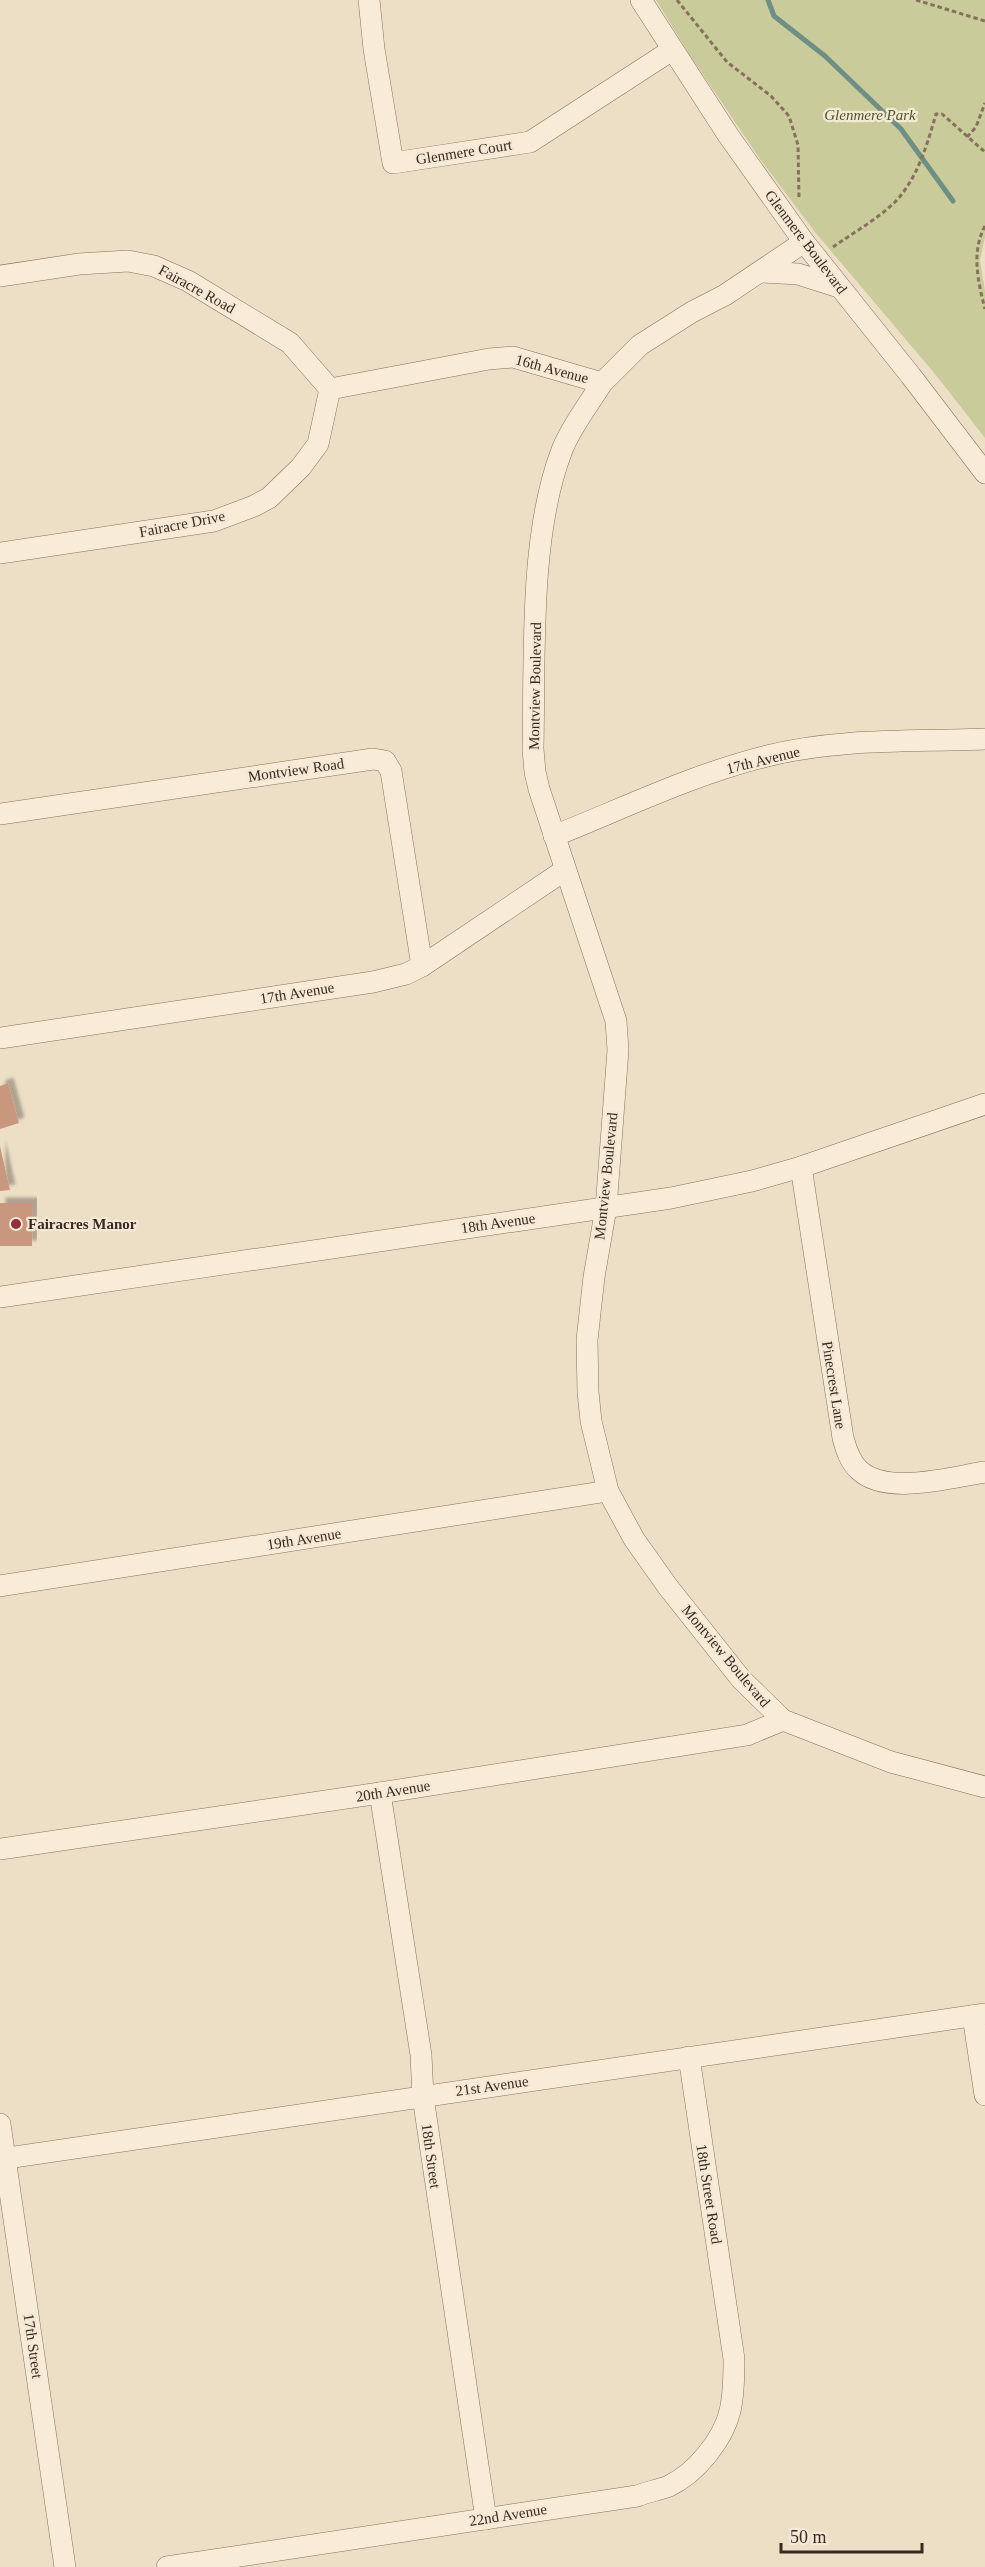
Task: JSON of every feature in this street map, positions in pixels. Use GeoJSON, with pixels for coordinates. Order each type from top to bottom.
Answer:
{"type":"FeatureCollection","features":[{"type":"Feature","properties":{"kind":"street","name":"Glenmere Court"},"geometry":{"type":"LineString","coordinates":[[369,0],[374,49],[393,163],[530,142],[672,50]]}},
{"type":"Feature","properties":{"kind":"street","name":"Glenmere Boulevard"},"geometry":{"type":"LineString","coordinates":[[641,0],[728,135],[804,242],[912,376],[985,473]]}},
{"type":"Feature","properties":{"kind":"street","name":"16th Avenue"},"geometry":{"type":"LineString","coordinates":[[330,388],[489,359],[513,357],[602,383],[640,345],[760,272],[804,242]]}},
{"type":"Feature","properties":{"kind":"street","name":"Fairacre Road"},"geometry":{"type":"LineString","coordinates":[[0,276],[108,262],[128,261],[154,266],[188,281],[290,343],[330,388]]}},
{"type":"Feature","properties":{"kind":"street"},"geometry":{"type":"LineString","coordinates":[[760,272],[798,274],[839,287]]}},
{"type":"Feature","properties":{"kind":"street","name":"Montview Boulevard"},"geometry":{"type":"LineString","coordinates":[[602,383],[563,448],[552,483],[541,545],[533,749],[534,772],[616,1021],[618,1050],[606,1208],[594,1277],[587,1340],[591,1421],[608,1491],[634,1539],[668,1587],[741,1678],[783,1720],[891,1762],[985,1786]]}},
{"type":"Feature","properties":{"kind":"street","name":"Fairacre Drive"},"geometry":{"type":"LineString","coordinates":[[0,553],[214,521],[254,506],[269,498],[301,467],[318,444],[330,388]]}},
{"type":"Feature","properties":{"kind":"street","name":"17th Avenue"},"geometry":{"type":"LineString","coordinates":[[554,836],[698,778],[767,756],[828,745],[985,739]]}},
{"type":"Feature","properties":{"kind":"street","name":"Montview Road"},"geometry":{"type":"LineString","coordinates":[[0,814],[373,759],[386,760],[391,771],[422,966]]}},
{"type":"Feature","properties":{"kind":"street","name":"17th Avenue"},"geometry":{"type":"LineString","coordinates":[[0,1038],[373,982],[406,974],[422,966],[565,870]]}},
{"type":"Feature","properties":{"kind":"street","name":"18th Avenue"},"geometry":{"type":"LineString","coordinates":[[0,1298],[694,1193],[801,1167],[985,1104]]}},
{"type":"Feature","properties":{"kind":"street","name":"Pinecrest Lane"},"geometry":{"type":"LineString","coordinates":[[801,1167],[843,1438],[851,1460],[860,1472],[881,1482],[898,1484],[985,1472]]}},
{"type":"Feature","properties":{"kind":"street","name":"19th Avenue"},"geometry":{"type":"LineString","coordinates":[[0,1586],[608,1491]]}},
{"type":"Feature","properties":{"kind":"street","name":"20th Avenue"},"geometry":{"type":"LineString","coordinates":[[0,1849],[380,1793],[747,1734],[783,1720]]}},
{"type":"Feature","properties":{"kind":"street","name":"18th Street"},"geometry":{"type":"LineString","coordinates":[[380,1793],[421,2055],[423,2097],[486,2519]]}},
{"type":"Feature","properties":{"kind":"street"},"geometry":{"type":"LineString","coordinates":[[979,2015],[985,2095]]}},
{"type":"Feature","properties":{"kind":"street","name":"21st Avenue"},"geometry":{"type":"LineString","coordinates":[[3,2159],[979,2015]]}},
{"type":"Feature","properties":{"kind":"street","name":"18th Street Road"},"geometry":{"type":"LineString","coordinates":[[689,2057],[730,2330]]}},
{"type":"Feature","properties":{"kind":"street","name":"17th Street"},"geometry":{"type":"LineString","coordinates":[[0,2124],[3,2159],[65,2567]]}},
{"type":"Feature","properties":{"kind":"street","name":"22nd Avenue"},"geometry":{"type":"LineString","coordinates":[[167,2567],[637,2496],[669,2486],[703,2459],[721,2433],[730,2412],[734,2389],[734,2359],[730,2330]]}},
{"type":"Feature","properties":{"kind":"path"},"geometry":{"type":"LineString","coordinates":[[676,0],[728,62],[771,96],[789,116],[798,145],[799,202]]}},
{"type":"Feature","properties":{"kind":"path"},"geometry":{"type":"LineString","coordinates":[[916,0],[985,21]]}},
{"type":"Feature","properties":{"kind":"path"},"geometry":{"type":"LineString","coordinates":[[967,136],[976,127],[985,103]]}},
{"type":"Feature","properties":{"kind":"path"},"geometry":{"type":"LineString","coordinates":[[825,241],[831,248],[893,203],[914,174],[927,145],[936,114],[942,114],[985,152]]}},
{"type":"Feature","properties":{"kind":"path"},"geometry":{"type":"LineString","coordinates":[[985,226],[977,246],[977,279],[985,309]]}},
{"type":"Feature","properties":{"kind":"green space","name":"Glenmere Park"},"geometry":{"type":"Polygon","coordinates":[[[656,0],[985,0],[985,237],[980,260],[985,291],[985,438],[935,374],[815,232],[760,159],[691,57],[656,0]]]}},
{"type":"Feature","properties":{"kind":"building"},"geometry":{"type":"Polygon","coordinates":[[[8,1083],[19,1123],[0,1129],[0,1086],[8,1083]]]}},
{"type":"Feature","properties":{"kind":"building","name":"Fairacres Manor"},"geometry":{"type":"Polygon","coordinates":[[[0,1146],[10,1190],[0,1191],[0,1146]]]}},
{"type":"Feature","properties":{"kind":"building","name":"Fairacres Manor"},"geometry":{"type":"Polygon","coordinates":[[[0,1203],[33,1203],[32,1246],[0,1246],[0,1203]]]}},
{"type":"Feature","properties":{"kind":"waterway"},"geometry":{"type":"LineString","coordinates":[[768,0],[774,16],[825,56],[901,129],[953,201]]}},
{"type":"Feature","properties":{"kind":"place","name":"Fairacres Manor"},"geometry":{"type":"Point","coordinates":[16,1224]}}]}
